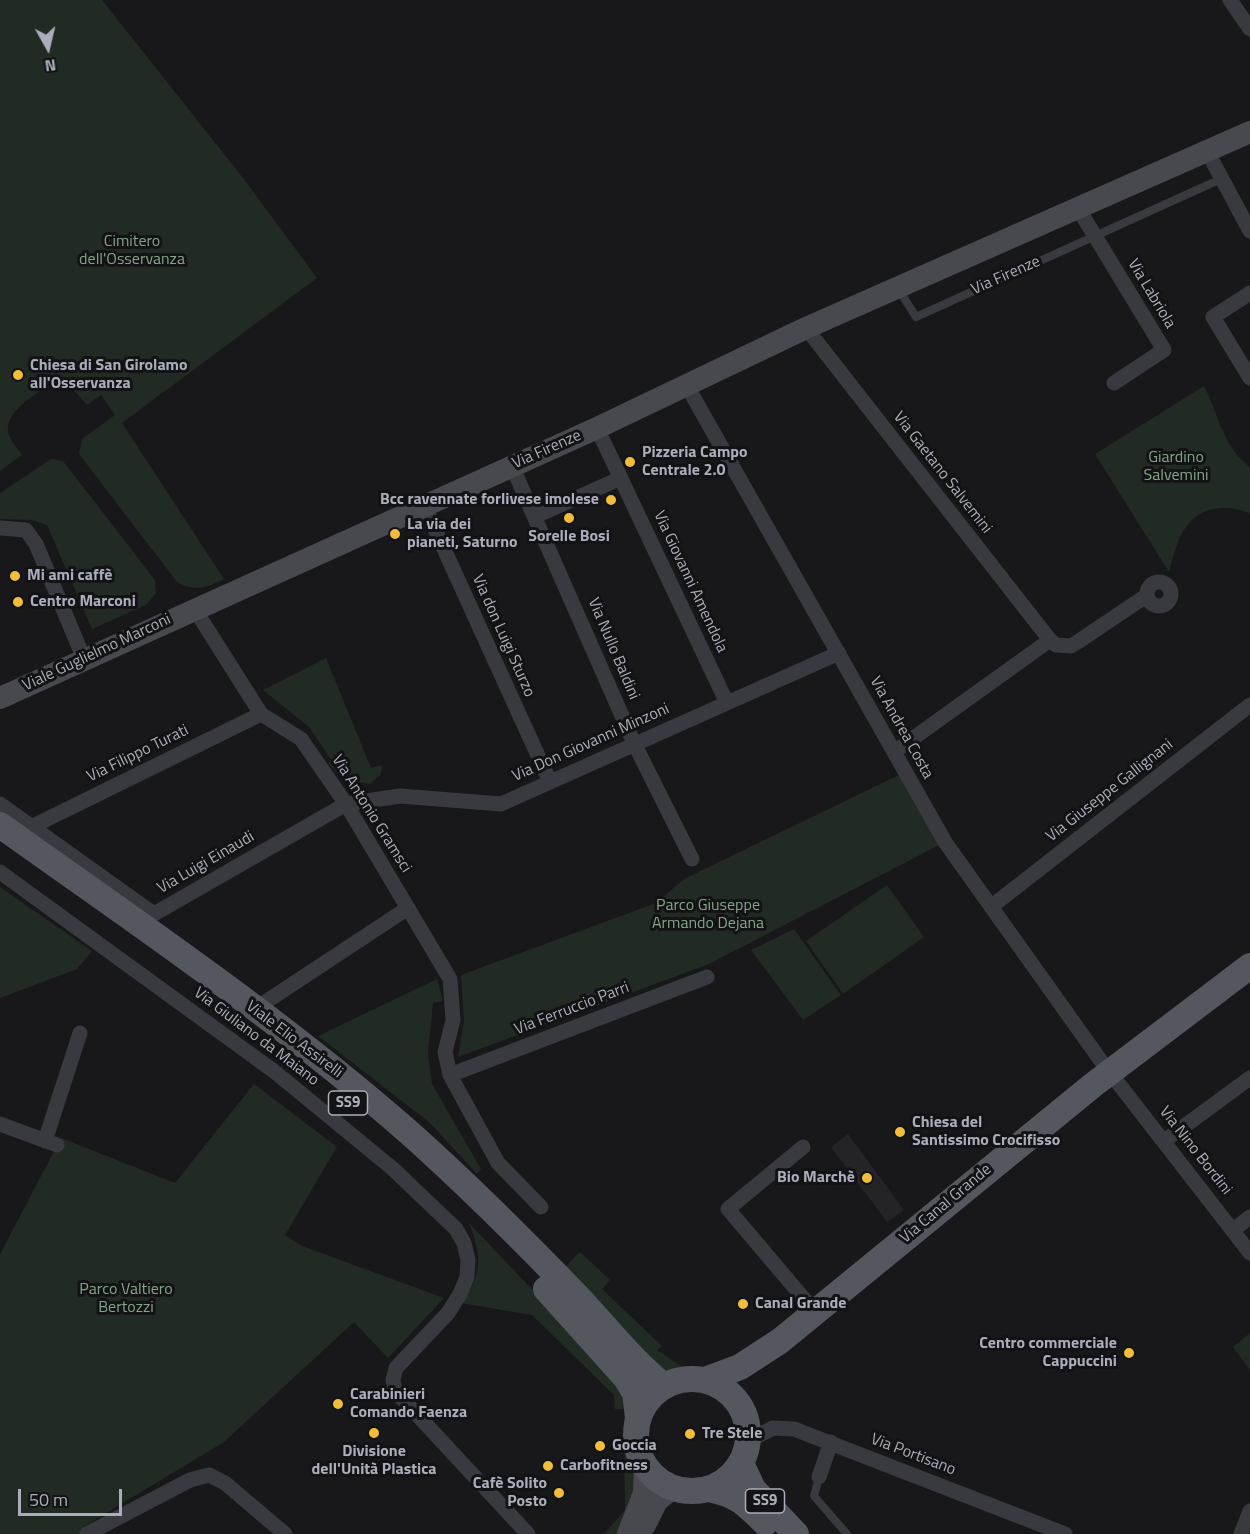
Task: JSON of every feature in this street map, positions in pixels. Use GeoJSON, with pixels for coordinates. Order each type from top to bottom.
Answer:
{"type":"FeatureCollection","features":[{"type":"Feature","properties":{"kind":"main road","name":"Viale Elio Assirelli"},"geometry":{"type":"LineString","coordinates":[[0,825],[171,946],[333,1068],[499,1215],[637,1364],[664,1386]]}},
{"type":"Feature","properties":{"kind":"main road","name":"Viale Elio Assirelli"},"geometry":{"type":"LineString","coordinates":[[0,845],[289,1057],[409,1153],[548,1291],[626,1378],[635,1393],[638,1417]]}},
{"type":"Feature","properties":{"kind":"main road","name":"Via Canal Grande"},"geometry":{"type":"LineString","coordinates":[[705,1380],[740,1367],[780,1341],[1109,1072],[1250,966]]}},
{"type":"Feature","properties":{"kind":"main road","name":"Via Canal Grande"},"geometry":{"type":"LineString","coordinates":[[738,1402],[741,1381],[780,1341]]}},
{"type":"Feature","properties":{"kind":"main road"},"geometry":{"type":"LineString","coordinates":[[638,1417],[644,1404],[664,1386],[684,1379],[705,1380],[718,1385],[738,1402]]}},
{"type":"Feature","properties":{"kind":"main road","name":"SS9"},"geometry":{"type":"LineString","coordinates":[[738,1402],[748,1427],[744,1452],[753,1489],[796,1534]]}},
{"type":"Feature","properties":{"kind":"main road","name":"SS9"},"geometry":{"type":"LineString","coordinates":[[638,1417],[635,1434],[638,1451],[645,1466]]}},
{"type":"Feature","properties":{"kind":"main road","name":"SS9"},"geometry":{"type":"LineString","coordinates":[[708,1489],[721,1483],[744,1452]]}},
{"type":"Feature","properties":{"kind":"main road"},"geometry":{"type":"LineString","coordinates":[[645,1466],[657,1479],[673,1488]]}},
{"type":"Feature","properties":{"kind":"main road","name":"SS9"},"geometry":{"type":"LineString","coordinates":[[673,1488],[729,1492],[746,1504],[775,1534]]}},
{"type":"Feature","properties":{"kind":"street"},"geometry":{"type":"LineString","coordinates":[[1230,0],[1250,29]]}},
{"type":"Feature","properties":{"kind":"street","name":"Via Firenze"},"geometry":{"type":"LineString","coordinates":[[194,608],[597,428],[806,328],[1250,132]]}},
{"type":"Feature","properties":{"kind":"street"},"geometry":{"type":"LineString","coordinates":[[1207,151],[1250,231]]}},
{"type":"Feature","properties":{"kind":"street"},"geometry":{"type":"LineString","coordinates":[[1078,208],[1095,236]]}},
{"type":"Feature","properties":{"kind":"street","name":"Via Labriola"},"geometry":{"type":"LineString","coordinates":[[1095,236],[1164,350],[1114,383]]}},
{"type":"Feature","properties":{"kind":"street"},"geometry":{"type":"LineString","coordinates":[[1250,293],[1212,316],[1250,378]]}},
{"type":"Feature","properties":{"kind":"street","name":"Via Gaetano Salvemini"},"geometry":{"type":"LineString","coordinates":[[806,328],[1050,640]]}},
{"type":"Feature","properties":{"kind":"street","name":"Via Andrea Costa"},"geometry":{"type":"LineString","coordinates":[[687,386],[945,842],[1109,1072]]}},
{"type":"Feature","properties":{"kind":"street","name":"Via Giovanni Amendola"},"geometry":{"type":"LineString","coordinates":[[597,428],[727,703]]}},
{"type":"Feature","properties":{"kind":"street","name":"Via Nullo Baldini"},"geometry":{"type":"LineString","coordinates":[[512,466],[536,516],[634,743],[692,859]]}},
{"type":"Feature","properties":{"kind":"street"},"geometry":{"type":"LineString","coordinates":[[536,516],[621,478]]}},
{"type":"Feature","properties":{"kind":"street","name":"Via don Luigi Sturzo"},"geometry":{"type":"LineString","coordinates":[[424,505],[550,782]]}},
{"type":"Feature","properties":{"kind":"street"},"geometry":{"type":"LineString","coordinates":[[0,528],[26,530],[36,544],[84,659]]}},
{"type":"Feature","properties":{"kind":"street"},"geometry":{"type":"LineString","coordinates":[[894,752],[1050,640],[1056,645],[1071,646],[1146,596]]}},
{"type":"Feature","properties":{"kind":"street","name":"Viale Guglielmo Marconi"},"geometry":{"type":"LineString","coordinates":[[0,698],[194,608]]}},
{"type":"Feature","properties":{"kind":"street","name":"Via Antonio Gramsci"},"geometry":{"type":"LineString","coordinates":[[194,608],[261,714],[301,739],[346,804],[450,978],[453,1020],[445,1052],[450,1075]]}},
{"type":"Feature","properties":{"kind":"street","name":"Via Don Giovanni Minzoni"},"geometry":{"type":"LineString","coordinates":[[346,804],[399,796],[501,804],[839,653]]}},
{"type":"Feature","properties":{"kind":"street","name":"Via Giuseppe Gallignani"},"geometry":{"type":"LineString","coordinates":[[992,906],[1250,705]]}},
{"type":"Feature","properties":{"kind":"street","name":"Via Filippo Turati"},"geometry":{"type":"LineString","coordinates":[[31,827],[261,714]]}},
{"type":"Feature","properties":{"kind":"street","name":"Via Luigi Einaudi"},"geometry":{"type":"LineString","coordinates":[[0,804],[154,914],[346,804]]}},
{"type":"Feature","properties":{"kind":"street","name":"Via Giuliano da Maiano"},"geometry":{"type":"LineString","coordinates":[[0,872],[276,1072],[392,1168],[456,1229],[464,1243],[468,1260],[464,1284],[448,1313],[396,1368],[393,1380],[395,1391],[528,1534]]}},
{"type":"Feature","properties":{"kind":"street"},"geometry":{"type":"LineString","coordinates":[[264,1003],[408,908]]}},
{"type":"Feature","properties":{"kind":"street","name":"Via Ferruccio Parri"},"geometry":{"type":"LineString","coordinates":[[450,1075],[707,977]]}},
{"type":"Feature","properties":{"kind":"street"},"geometry":{"type":"LineString","coordinates":[[0,1124],[51,1143],[80,1033]]}},
{"type":"Feature","properties":{"kind":"street","name":"Via Nino Bordini"},"geometry":{"type":"LineString","coordinates":[[1109,1072],[1250,1253]]}},
{"type":"Feature","properties":{"kind":"street"},"geometry":{"type":"LineString","coordinates":[[450,1075],[498,1163],[541,1207]]}},
{"type":"Feature","properties":{"kind":"street"},"geometry":{"type":"LineString","coordinates":[[1164,1141],[1250,1078]]}},
{"type":"Feature","properties":{"kind":"street"},"geometry":{"type":"LineString","coordinates":[[802,1147],[728,1209],[816,1313]]}},
{"type":"Feature","properties":{"kind":"street"},"geometry":{"type":"LineString","coordinates":[[1233,1230],[1250,1217]]}},
{"type":"Feature","properties":{"kind":"street","name":"Via Portisano"},"geometry":{"type":"LineString","coordinates":[[744,1452],[773,1428],[782,1427],[831,1442],[1065,1534]]}},
{"type":"Feature","properties":{"kind":"street"},"geometry":{"type":"LineString","coordinates":[[819,1477],[831,1442]]}},
{"type":"Feature","properties":{"kind":"street"},"geometry":{"type":"LineString","coordinates":[[628,1534],[644,1493],[645,1466]]}},
{"type":"Feature","properties":{"kind":"street"},"geometry":{"type":"LineString","coordinates":[[87,1534],[190,1480],[209,1475],[225,1483],[285,1534]]}},
{"type":"Feature","properties":{"kind":"street"},"geometry":{"type":"LineString","coordinates":[[640,1534],[657,1501],[673,1488]]}},
{"type":"Feature","properties":{"kind":"street"},"geometry":{"type":"LineString","coordinates":[[1241,1534],[1250,1511]]}},
{"type":"Feature","properties":{"kind":"lane","name":"Via Firenze"},"geometry":{"type":"LineString","coordinates":[[898,288],[916,317],[1221,179]]}},
{"type":"Feature","properties":{"kind":"lane"},"geometry":{"type":"LineString","coordinates":[[819,1477],[814,1496],[847,1534]]}},
{"type":"Feature","properties":{"kind":"shaded area","name":"Bio Marchè"},"geometry":{"type":"Polygon","coordinates":[[[848,1134],[904,1210],[887,1222],[831,1147],[848,1134]]]}},
{"type":"Feature","properties":{"kind":"green space","name":"Cimitero dell'Osservanza"},"geometry":{"type":"Polygon","coordinates":[[[0,0],[102,0],[243,178],[317,278],[122,423],[224,579],[212,585],[195,588],[177,582],[79,454],[82,439],[115,415],[101,395],[87,405],[73,390],[62,385],[46,388],[29,398],[15,412],[8,426],[10,438],[22,455],[0,471],[0,0]]]}},
{"type":"Feature","properties":{"kind":"green space","name":"Giardino Salvemini"},"geometry":{"type":"Polygon","coordinates":[[[1204,386],[1227,439],[1240,458],[1250,467],[1250,513],[1230,508],[1213,509],[1193,519],[1180,538],[1169,572],[1095,454],[1204,386]]]}},
{"type":"Feature","properties":{"kind":"green space"},"geometry":{"type":"Polygon","coordinates":[[[51,459],[63,461],[155,580],[156,593],[146,605],[92,629],[47,525],[32,520],[0,519],[0,493],[51,459]]]}},
{"type":"Feature","properties":{"kind":"green space"},"geometry":{"type":"Polygon","coordinates":[[[326,658],[371,768],[381,765],[380,775],[370,784],[352,780],[337,772],[328,763],[332,761],[309,727],[263,690],[326,658]]]}},
{"type":"Feature","properties":{"kind":"green space","name":"Parco Giuseppe Armando Dejana"},"geometry":{"type":"Polygon","coordinates":[[[905,772],[945,842],[709,964],[458,1057],[464,1021],[461,975],[656,903],[684,879],[905,772]]]}},
{"type":"Feature","properties":{"kind":"green space"},"geometry":{"type":"Polygon","coordinates":[[[887,885],[924,937],[843,994],[806,941],[887,885]]]}},
{"type":"Feature","properties":{"kind":"green space"},"geometry":{"type":"Polygon","coordinates":[[[0,887],[92,951],[77,969],[0,998],[0,887]]]}},
{"type":"Feature","properties":{"kind":"green space"},"geometry":{"type":"Polygon","coordinates":[[[794,929],[841,995],[803,1020],[751,950],[794,929]]]}},
{"type":"Feature","properties":{"kind":"green space"},"geometry":{"type":"Polygon","coordinates":[[[437,979],[443,1001],[433,1003],[428,1052],[432,1084],[481,1169],[477,1174],[429,1122],[318,1036],[437,979]]]}},
{"type":"Feature","properties":{"kind":"green space","name":"Parco Valtiero Bertozzi"},"geometry":{"type":"Polygon","coordinates":[[[254,1084],[337,1147],[285,1235],[302,1246],[444,1298],[388,1358],[354,1322],[224,1442],[83,1527],[86,1534],[0,1534],[0,1254],[61,1138],[175,1183],[254,1084]]]}},
{"type":"Feature","properties":{"kind":"green space"},"geometry":{"type":"Polygon","coordinates":[[[469,1223],[626,1388],[628,1446],[640,1482],[620,1534],[604,1534],[625,1510],[624,1409],[615,1409],[614,1395],[532,1315],[461,1303],[473,1283],[478,1264],[478,1255],[469,1223]]]}},
{"type":"Feature","properties":{"kind":"green space"},"geometry":{"type":"Polygon","coordinates":[[[580,1252],[610,1280],[602,1289],[662,1346],[657,1350],[686,1369],[666,1373],[656,1368],[564,1268],[580,1252]]]}},
{"type":"Feature","properties":{"kind":"green space"},"geometry":{"type":"Polygon","coordinates":[[[1250,1333],[1250,1370],[1233,1347],[1250,1333]]]}},
{"type":"Feature","properties":{"kind":"place","name":"Chiesa di San Girolamo all'Osservanza"},"geometry":{"type":"Point","coordinates":[18,375]}},
{"type":"Feature","properties":{"kind":"place","name":"Pizzeria Campo Centrale 2.0"},"geometry":{"type":"Point","coordinates":[630,462]}},
{"type":"Feature","properties":{"kind":"place","name":"Bcc ravennate forlivese imolese"},"geometry":{"type":"Point","coordinates":[611,500]}},
{"type":"Feature","properties":{"kind":"place","name":"Sorelle Bosi"},"geometry":{"type":"Point","coordinates":[569,518]}},
{"type":"Feature","properties":{"kind":"place","name":"La via dei pianeti, Saturno"},"geometry":{"type":"Point","coordinates":[395,534]}},
{"type":"Feature","properties":{"kind":"place","name":"Mi ami caffè"},"geometry":{"type":"Point","coordinates":[15,576]}},
{"type":"Feature","properties":{"kind":"place","name":"Centro Marconi"},"geometry":{"type":"Point","coordinates":[18,602]}},
{"type":"Feature","properties":{"kind":"place","name":"Chiesa del Santissimo Crocifisso"},"geometry":{"type":"Point","coordinates":[900,1132]}},
{"type":"Feature","properties":{"kind":"place","name":"Bio Marchè"},"geometry":{"type":"Point","coordinates":[867,1178]}},
{"type":"Feature","properties":{"kind":"place","name":"Canal Grande"},"geometry":{"type":"Point","coordinates":[743,1304]}},
{"type":"Feature","properties":{"kind":"place","name":"Centro commerciale Cappuccini"},"geometry":{"type":"Point","coordinates":[1129,1353]}},
{"type":"Feature","properties":{"kind":"place","name":"Carabinieri Comando Faenza"},"geometry":{"type":"Point","coordinates":[338,1404]}},
{"type":"Feature","properties":{"kind":"place","name":"Divisione dell'Unità Plastica"},"geometry":{"type":"Point","coordinates":[374,1433]}},
{"type":"Feature","properties":{"kind":"place","name":"Tre Stele"},"geometry":{"type":"Point","coordinates":[690,1434]}},
{"type":"Feature","properties":{"kind":"place","name":"Goccia"},"geometry":{"type":"Point","coordinates":[600,1446]}},
{"type":"Feature","properties":{"kind":"place","name":"Carbofitness"},"geometry":{"type":"Point","coordinates":[548,1466]}},
{"type":"Feature","properties":{"kind":"place","name":"Cafè Solito Posto"},"geometry":{"type":"Point","coordinates":[559,1493]}}]}
